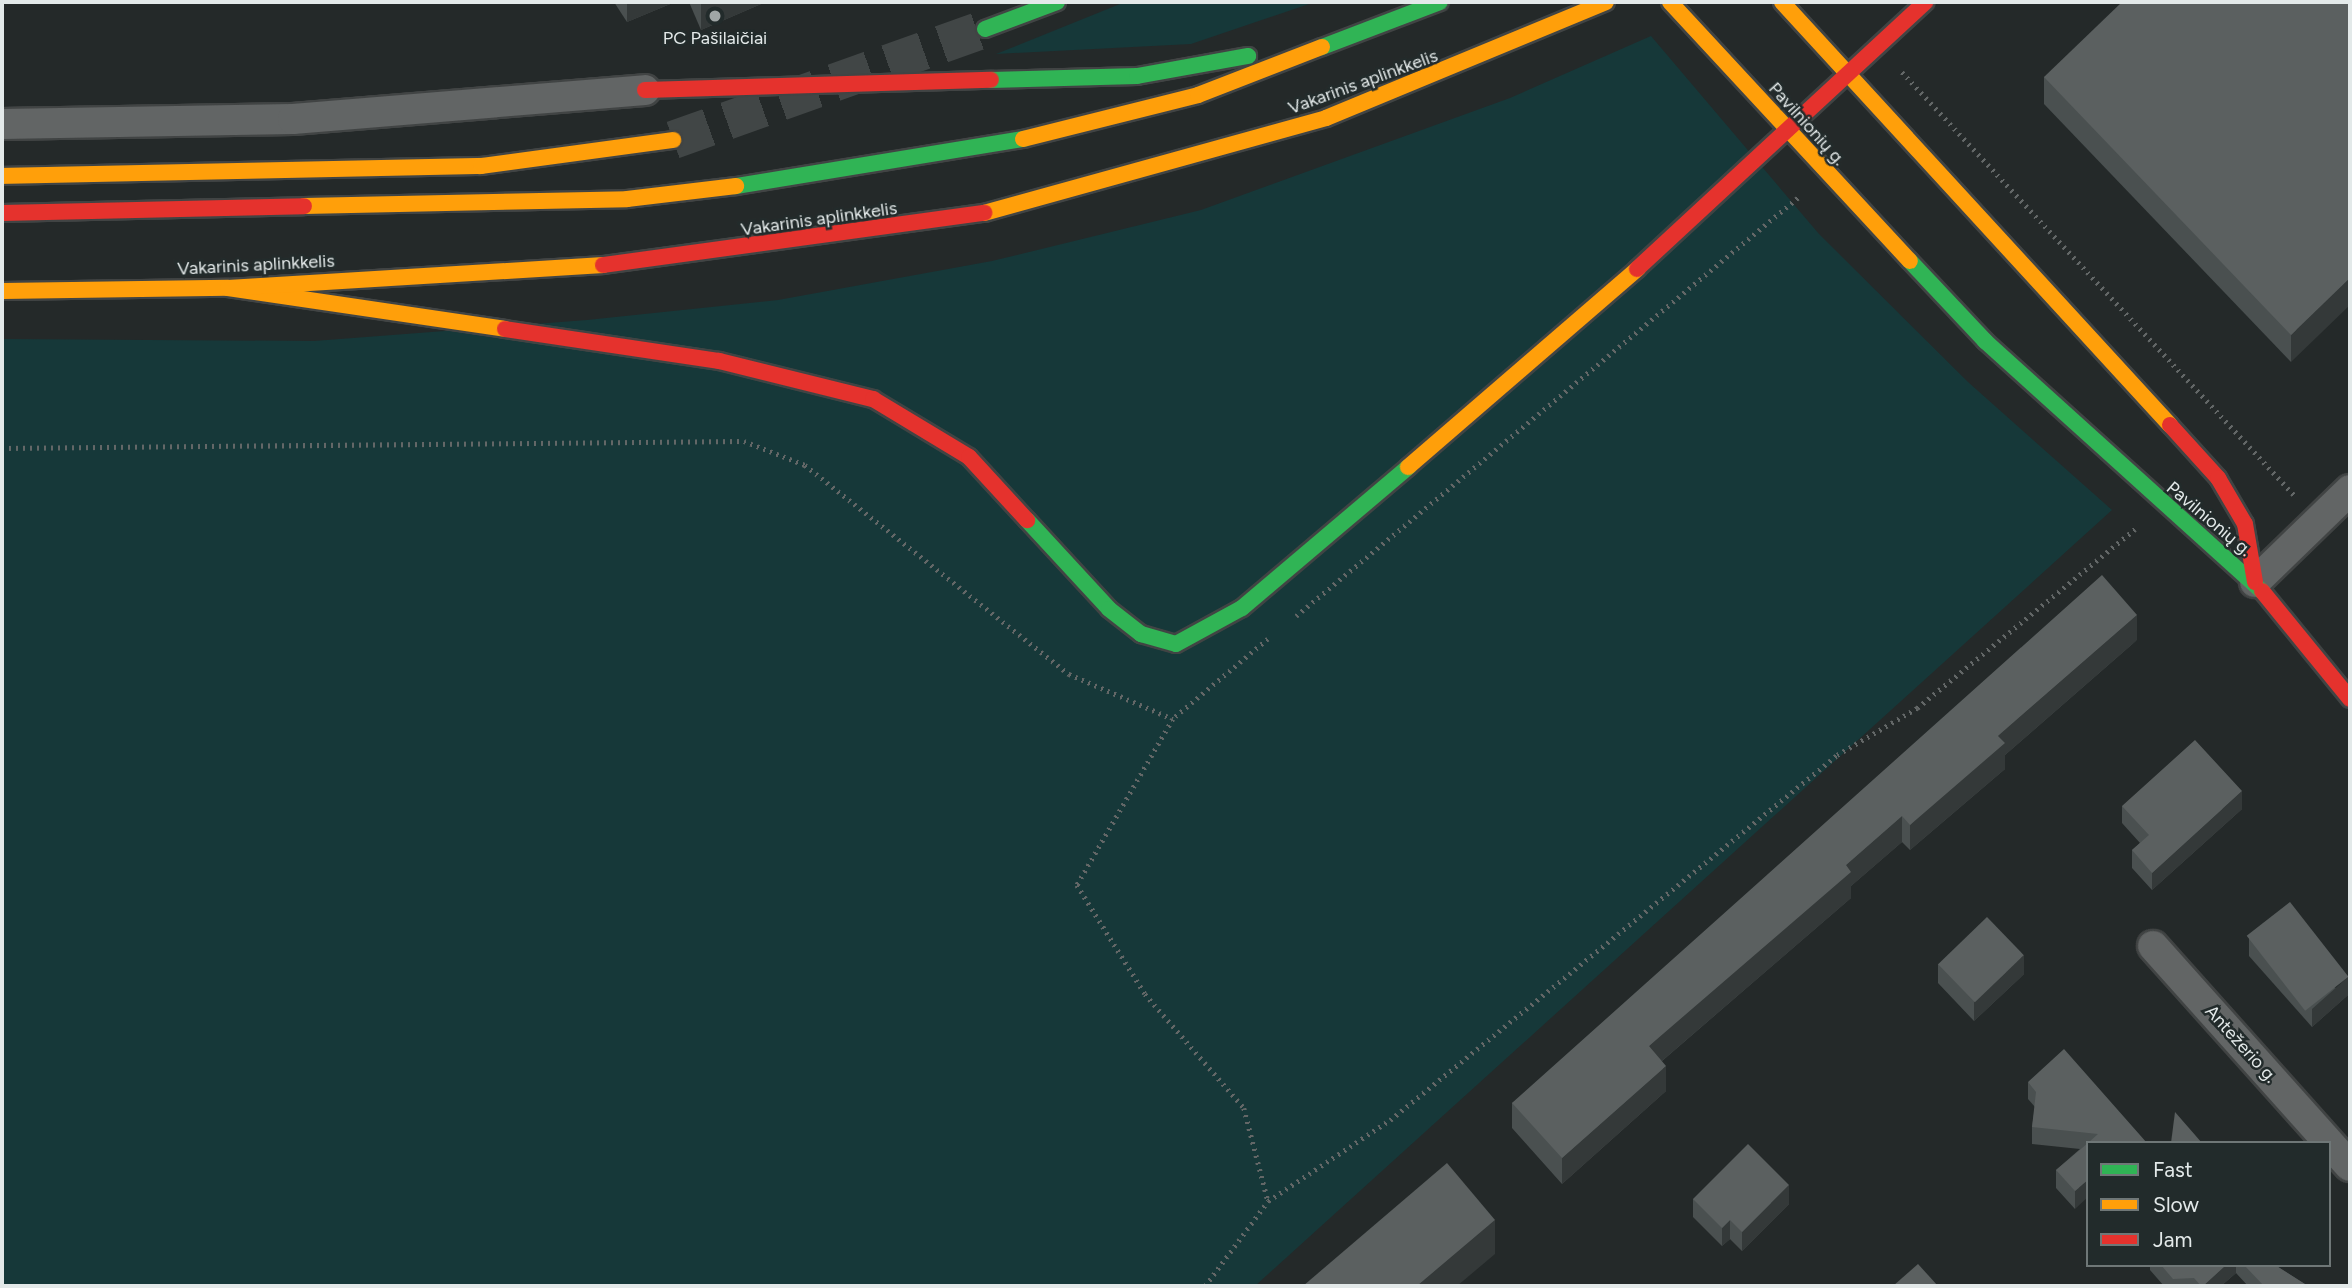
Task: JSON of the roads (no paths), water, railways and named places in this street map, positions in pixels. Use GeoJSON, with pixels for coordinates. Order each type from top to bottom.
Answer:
{"type":"FeatureCollection","features":[{"type":"Feature","properties":{"kind":"main road"},"geometry":{"type":"LineString","coordinates":[[985,29],[1057,2]]}},
{"type":"Feature","properties":{"kind":"main road"},"geometry":{"type":"LineString","coordinates":[[2,213],[441,207],[702,192],[969,152],[1198,95],[1337,44],[1440,2]]}},
{"type":"Feature","properties":{"kind":"main road","name":"Vakarinis aplinkkelis"},"geometry":{"type":"LineString","coordinates":[[2,291],[228,288],[760,248],[1004,211],[1219,153],[1410,88],[1606,2]]}},
{"type":"Feature","properties":{"kind":"main road","name":"Pavilnionių g."},"geometry":{"type":"LineString","coordinates":[[1670,2],[2042,397],[2255,582]]}},
{"type":"Feature","properties":{"kind":"main road","name":"Pavilnionių g."},"geometry":{"type":"LineString","coordinates":[[1782,2],[2218,478],[2245,524],[2255,582]]}},
{"type":"Feature","properties":{"kind":"main road"},"geometry":{"type":"LineString","coordinates":[[228,288],[719,361],[873,399],[920,422],[969,457],[1109,609],[1141,634],[1176,644],[1242,608],[1381,491],[1788,130],[1925,2]]}},
{"type":"Feature","properties":{"kind":"main road"},"geometry":{"type":"LineString","coordinates":[[645,90],[1102,78],[1337,44]]}},
{"type":"Feature","properties":{"kind":"main road"},"geometry":{"type":"LineString","coordinates":[[2,176],[481,166],[673,140]]}},
{"type":"Feature","properties":{"kind":"main road"},"geometry":{"type":"LineString","coordinates":[[2255,582],[2350,699]]}},
{"type":"Feature","properties":{"kind":"street"},"geometry":{"type":"LineString","coordinates":[[2,124],[293,119],[645,90]]}},
{"type":"Feature","properties":{"kind":"street"},"geometry":{"type":"LineString","coordinates":[[2255,582],[2350,490]]}},
{"type":"Feature","properties":{"kind":"street","name":"Antežerio g."},"geometry":{"type":"LineString","coordinates":[[2153,946],[2328,1141]]}},
{"type":"Feature","properties":{"kind":"street","name":"Antežerio g."},"geometry":{"type":"LineString","coordinates":[[2331,1145],[2350,1166]]}},
{"type":"Feature","properties":{"kind":"tunnel"},"geometry":{"type":"LineString","coordinates":[[673,140],[985,29]]}},
{"type":"Feature","properties":{"kind":"place","name":"PC Pašilaičiai"},"geometry":{"type":"Point","coordinates":[715,16]}}]}
